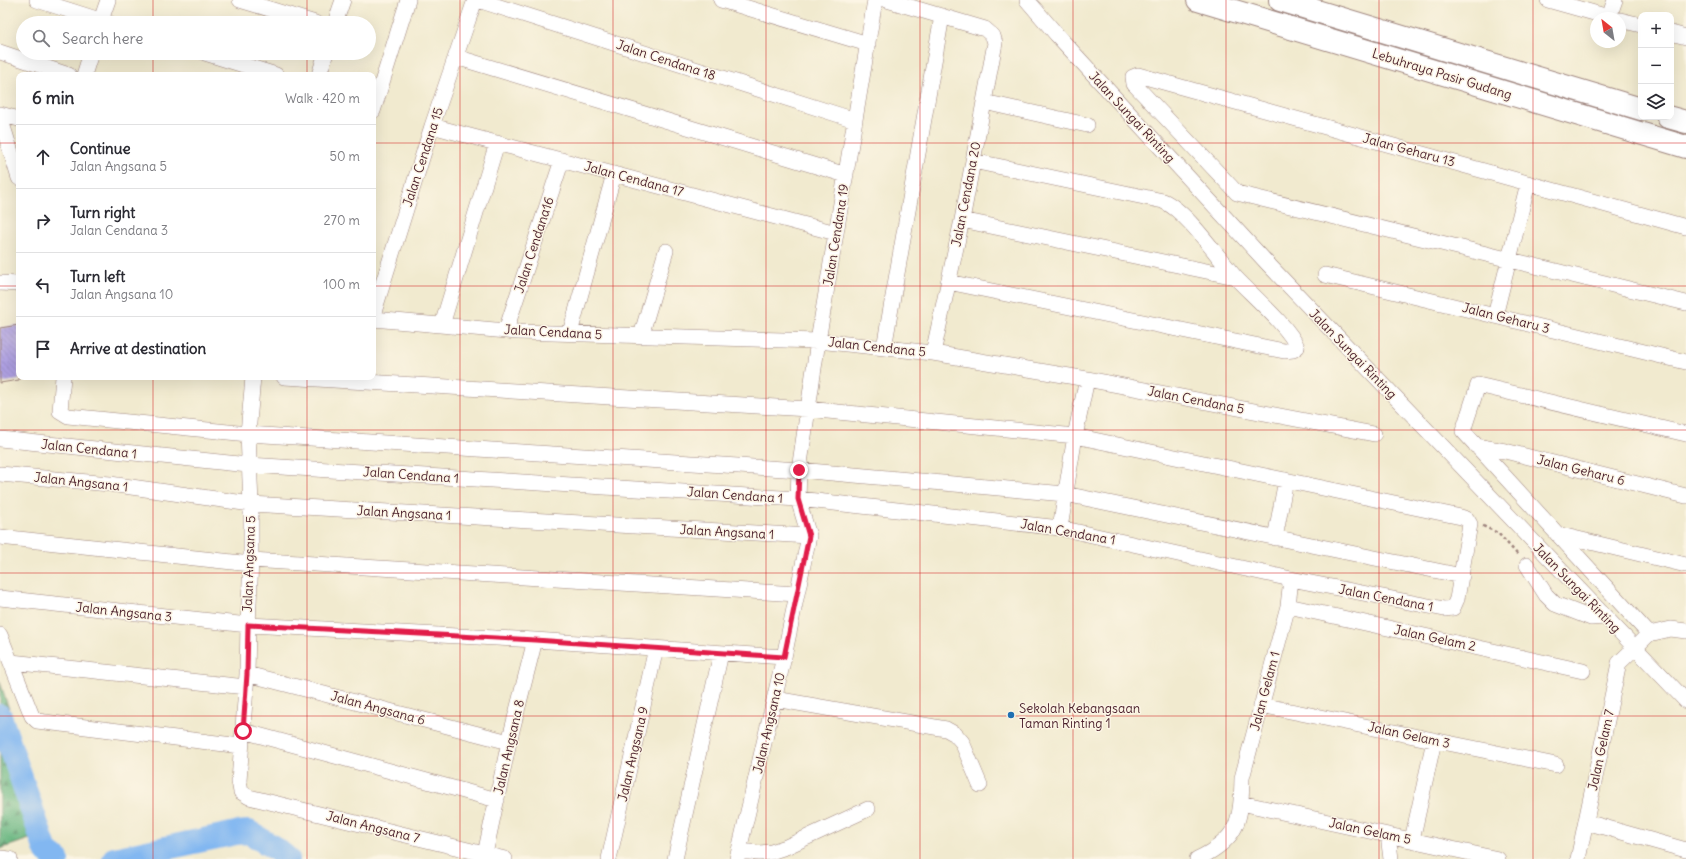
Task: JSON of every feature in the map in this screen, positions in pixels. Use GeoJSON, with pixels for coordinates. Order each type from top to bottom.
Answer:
{"type":"FeatureCollection","features":[{"type":"Feature","properties":{"kind":"highway","name":"Lebuhraya Pasir Gudang"},"geometry":{"type":"LineString","coordinates":[[1198,0],[1686,147]]}},
{"type":"Feature","properties":{"kind":"highway","name":"Lebuhraya Pasir Gudang"},"geometry":{"type":"LineString","coordinates":[[1280,0],[1638,108]]}},
{"type":"Feature","properties":{"kind":"highway"},"geometry":{"type":"LineString","coordinates":[[1674,119],[1686,122]]}},
{"type":"Feature","properties":{"kind":"street"},"geometry":{"type":"LineString","coordinates":[[37,0],[86,16]]}},
{"type":"Feature","properties":{"kind":"street"},"geometry":{"type":"LineString","coordinates":[[105,16],[108,0]]}},
{"type":"Feature","properties":{"kind":"street"},"geometry":{"type":"LineString","coordinates":[[240,0],[292,16]]}},
{"type":"Feature","properties":{"kind":"street"},"geometry":{"type":"LineString","coordinates":[[338,16],[343,0]]}},
{"type":"Feature","properties":{"kind":"street"},"geometry":{"type":"LineString","coordinates":[[376,101],[408,0]]}},
{"type":"Feature","properties":{"kind":"street","name":"Jalan Cendana 15"},"geometry":{"type":"LineString","coordinates":[[376,305],[432,126],[476,0]]}},
{"type":"Feature","properties":{"kind":"street","name":"Jalan Cendana 18"},"geometry":{"type":"LineString","coordinates":[[476,0],[855,120]]}},
{"type":"Feature","properties":{"kind":"street"},"geometry":{"type":"LineString","coordinates":[[720,0],[868,44]]}},
{"type":"Feature","properties":{"kind":"street","name":"Jalan Cendana 19"},"geometry":{"type":"LineString","coordinates":[[799,470],[818,341],[875,0]]}},
{"type":"Feature","properties":{"kind":"street"},"geometry":{"type":"LineString","coordinates":[[884,348],[942,16],[887,0]]}},
{"type":"Feature","properties":{"kind":"street","name":"Jalan Sungai Rinting"},"geometry":{"type":"LineString","coordinates":[[1027,0],[1057,36],[1268,264],[1686,701]]}},
{"type":"Feature","properties":{"kind":"street"},"geometry":{"type":"LineString","coordinates":[[1548,0],[1592,12]]}},
{"type":"Feature","properties":{"kind":"street"},"geometry":{"type":"LineString","coordinates":[[1615,12],[1616,0]]}},
{"type":"Feature","properties":{"kind":"street","name":"Jalan Cendana 20"},"geometry":{"type":"LineString","coordinates":[[933,353],[962,220],[995,43],[994,36],[985,29],[942,16]]}},
{"type":"Feature","properties":{"kind":"street"},"geometry":{"type":"LineString","coordinates":[[1626,21],[1638,24]]}},
{"type":"Feature","properties":{"kind":"street"},"geometry":{"type":"LineString","coordinates":[[1674,34],[1686,37]]}},
{"type":"Feature","properties":{"kind":"street"},"geometry":{"type":"LineString","coordinates":[[0,52],[16,57]]}},
{"type":"Feature","properties":{"kind":"street"},"geometry":{"type":"LineString","coordinates":[[456,57],[846,175]]}},
{"type":"Feature","properties":{"kind":"street"},"geometry":{"type":"LineString","coordinates":[[24,60],[61,72]]}},
{"type":"Feature","properties":{"kind":"street"},"geometry":{"type":"LineString","coordinates":[[85,72],[89,60]]}},
{"type":"Feature","properties":{"kind":"street"},"geometry":{"type":"LineString","coordinates":[[228,60],[266,72]]}},
{"type":"Feature","properties":{"kind":"street"},"geometry":{"type":"LineString","coordinates":[[320,72],[324,60]]}},
{"type":"Feature","properties":{"kind":"street","name":"Jalan Geharu 13"},"geometry":{"type":"LineString","coordinates":[[1509,259],[1237,193],[1134,84],[1133,77],[1138,75],[1686,227]]}},
{"type":"Feature","properties":{"kind":"street"},"geometry":{"type":"LineString","coordinates":[[984,102],[1087,125]]}},
{"type":"Feature","properties":{"kind":"street"},"geometry":{"type":"LineString","coordinates":[[0,114],[16,119]]}},
{"type":"Feature","properties":{"kind":"street"},"geometry":{"type":"LineString","coordinates":[[0,117],[16,168]]}},
{"type":"Feature","properties":{"kind":"street","name":"Jalan Cendana 17"},"geometry":{"type":"LineString","coordinates":[[432,126],[836,232]]}},
{"type":"Feature","properties":{"kind":"street"},"geometry":{"type":"LineString","coordinates":[[442,325],[497,143]]}},
{"type":"Feature","properties":{"kind":"street","name":"Jalan Cendana16"},"geometry":{"type":"LineString","coordinates":[[506,330],[562,160]]}},
{"type":"Feature","properties":{"kind":"street"},"geometry":{"type":"LineString","coordinates":[[948,282],[1284,351],[1293,350],[1297,347],[1295,341],[1235,277],[1171,204],[1163,201],[973,161]]}},
{"type":"Feature","properties":{"kind":"street"},"geometry":{"type":"LineString","coordinates":[[570,333],[614,174]]}},
{"type":"Feature","properties":{"kind":"street"},"geometry":{"type":"LineString","coordinates":[[1495,316],[1528,183]]}},
{"type":"Feature","properties":{"kind":"street"},"geometry":{"type":"LineString","coordinates":[[962,220],[1235,277]]}},
{"type":"Feature","properties":{"kind":"street"},"geometry":{"type":"LineString","coordinates":[[640,336],[666,251]]}},
{"type":"Feature","properties":{"kind":"street"},"geometry":{"type":"LineString","coordinates":[[1509,259],[1686,303]]}},
{"type":"Feature","properties":{"kind":"street","name":"Jalan Geharu 3"},"geometry":{"type":"LineString","coordinates":[[1325,275],[1686,362]]}},
{"type":"Feature","properties":{"kind":"street"},"geometry":{"type":"LineString","coordinates":[[0,283],[16,284]]}},
{"type":"Feature","properties":{"kind":"street","name":"Jalan Cendana 5"},"geometry":{"type":"LineString","coordinates":[[376,319],[506,330],[640,336],[818,341],[933,353],[1087,379],[1374,434]]}},
{"type":"Feature","properties":{"kind":"street"},"geometry":{"type":"LineString","coordinates":[[1060,528],[1074,436],[1087,379]]}},
{"type":"Feature","properties":{"kind":"street"},"geometry":{"type":"LineString","coordinates":[[63,380],[60,411],[68,416],[248,434],[799,470],[1065,494],[1462,576]]}},
{"type":"Feature","properties":{"kind":"street","name":"Jalan Angsana 5"},"geometry":{"type":"LineString","coordinates":[[241,792],[239,781],[247,680],[251,562],[251,504],[248,465],[248,434],[253,380]]}},
{"type":"Feature","properties":{"kind":"street"},"geometry":{"type":"LineString","coordinates":[[333,380],[808,409],[1074,436],[1461,517],[1467,519],[1470,524]]}},
{"type":"Feature","properties":{"kind":"street"},"geometry":{"type":"LineString","coordinates":[[1686,434],[1478,384],[1464,431],[1476,446],[1649,634],[1671,629],[1686,631]]}},
{"type":"Feature","properties":{"kind":"street","name":"Jalan Cendana 1"},"geometry":{"type":"LineString","coordinates":[[0,439],[248,465],[798,499],[1060,528],[1291,579],[1444,609],[1453,608],[1457,599],[1470,524]]}},
{"type":"Feature","properties":{"kind":"street","name":"Jalan Geharu 6"},"geometry":{"type":"LineString","coordinates":[[1476,446],[1686,496]]}},
{"type":"Feature","properties":{"kind":"street","name":"Jalan Angsana 10"},"geometry":{"type":"LineString","coordinates":[[738,855],[775,699],[809,536],[798,499],[799,470]]}},
{"type":"Feature","properties":{"kind":"street","name":"Jalan Angsana 1"},"geometry":{"type":"LineString","coordinates":[[0,474],[110,484],[251,504],[809,536]]}},
{"type":"Feature","properties":{"kind":"street"},"geometry":{"type":"LineString","coordinates":[[1275,538],[1286,480]]}},
{"type":"Feature","properties":{"kind":"street"},"geometry":{"type":"LineString","coordinates":[[1557,534],[1686,565]]}},
{"type":"Feature","properties":{"kind":"street"},"geometry":{"type":"LineString","coordinates":[[0,537],[251,562],[797,594]]}},
{"type":"Feature","properties":{"kind":"street"},"geometry":{"type":"LineString","coordinates":[[1527,565],[1546,595],[1555,604],[1590,618],[1604,616]]}},
{"type":"Feature","properties":{"kind":"street","name":"Jalan Gelam 1"},"geometry":{"type":"LineString","coordinates":[[1197,859],[1228,840],[1239,820],[1242,778],[1288,606],[1291,579]]}},
{"type":"Feature","properties":{"kind":"street","name":"Jalan Angsana 3"},"geometry":{"type":"LineString","coordinates":[[0,598],[248,625],[535,640],[784,657]]}},
{"type":"Feature","properties":{"kind":"street","name":"Jalan Gelam 2"},"geometry":{"type":"LineString","coordinates":[[1288,606],[1583,670]]}},
{"type":"Feature","properties":{"kind":"street","name":"Jalan Gelam 7"},"geometry":{"type":"LineString","coordinates":[[1578,859],[1619,663],[1649,634]]}},
{"type":"Feature","properties":{"kind":"street"},"geometry":{"type":"LineString","coordinates":[[0,635],[32,716],[37,721],[242,739],[497,800]]}},
{"type":"Feature","properties":{"kind":"street","name":"Jalan Angsana 8"},"geometry":{"type":"LineString","coordinates":[[485,854],[509,742],[535,640]]}},
{"type":"Feature","properties":{"kind":"street","name":"Jalan Angsana 9"},"geometry":{"type":"LineString","coordinates":[[609,859],[656,648]]}},
{"type":"Feature","properties":{"kind":"street"},"geometry":{"type":"LineString","coordinates":[[675,859],[721,653]]}},
{"type":"Feature","properties":{"kind":"street","name":"Jalan Angsana 6"},"geometry":{"type":"LineString","coordinates":[[10,662],[247,680],[509,742]]}},
{"type":"Feature","properties":{"kind":"street"},"geometry":{"type":"LineString","coordinates":[[775,699],[946,729],[955,734],[962,742],[980,785]]}},
{"type":"Feature","properties":{"kind":"street","name":"Jalan Gelam 3"},"geometry":{"type":"LineString","coordinates":[[1261,705],[1556,765]]}},
{"type":"Feature","properties":{"kind":"street"},"geometry":{"type":"LineString","coordinates":[[1412,840],[1434,741]]}},
{"type":"Feature","properties":{"kind":"street","name":"Jalan Angsana 7"},"geometry":{"type":"LineString","coordinates":[[241,792],[249,797],[505,859]]}},
{"type":"Feature","properties":{"kind":"street","name":"Jalan Gelam 5"},"geometry":{"type":"LineString","coordinates":[[1241,803],[1412,840],[1470,856],[1498,859]]}},
{"type":"Feature","properties":{"kind":"street"},"geometry":{"type":"LineString","coordinates":[[738,855],[771,852],[786,847],[868,809]]}},
{"type":"Feature","properties":{"kind":"street"},"geometry":{"type":"LineString","coordinates":[[1586,822],[1686,850]]}},
{"type":"Feature","properties":{"kind":"street"},"geometry":{"type":"LineString","coordinates":[[1388,835],[1391,859]]}},
{"type":"Feature","properties":{"kind":"street"},"geometry":{"type":"LineString","coordinates":[[0,858],[10,859]]}},
{"type":"Feature","properties":{"kind":"path"},"geometry":{"type":"LineString","coordinates":[[1470,524],[1484,526],[1498,532],[1527,565]]}},
{"type":"Feature","properties":{"kind":"green space"},"geometry":{"type":"Polygon","coordinates":[[[0,682],[50,832],[0,849],[0,682]]]}},
{"type":"Feature","properties":{"kind":"building"},"geometry":{"type":"Polygon","coordinates":[[[16,325],[16,380],[19,380],[0,383],[0,328],[16,325]]]}},
{"type":"Feature","properties":{"kind":"waterway"},"geometry":{"type":"LineString","coordinates":[[0,716],[46,851],[57,859]]}},
{"type":"Feature","properties":{"kind":"waterway"},"geometry":{"type":"LineString","coordinates":[[114,859],[236,833],[249,832],[276,849],[288,859]]}},
{"type":"Feature","properties":{"kind":"place","name":"Sekolah Kebangsaan Taman Rinting 1"},"geometry":{"type":"Point","coordinates":[1011,715]}},
{"type":"Feature","properties":{"kind":"route"},"geometry":{"type":"LineString","coordinates":[[243,731],[247,674],[248,625],[535,640],[784,657],[809,536],[798,499],[799,470]]}}]}
